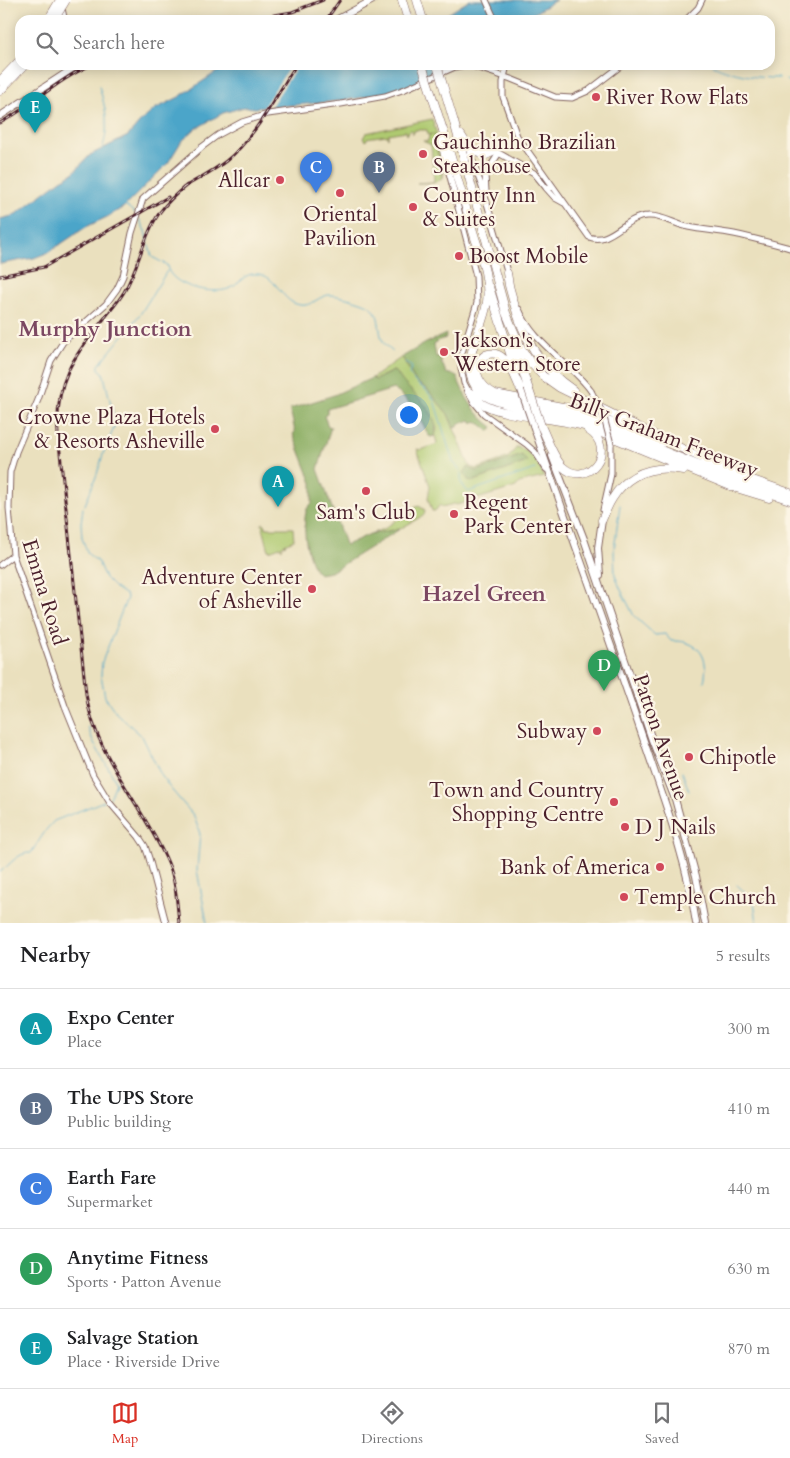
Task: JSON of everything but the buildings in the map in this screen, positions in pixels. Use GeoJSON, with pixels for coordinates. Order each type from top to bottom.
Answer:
{"type":"FeatureCollection","features":[{"type":"Feature","properties":{"kind":"highway"},"geometry":{"type":"LineString","coordinates":[[52,15],[60,0]]}},
{"type":"Feature","properties":{"kind":"highway"},"geometry":{"type":"LineString","coordinates":[[54,15],[66,0]]}},
{"type":"Feature","properties":{"kind":"highway"},"geometry":{"type":"LineString","coordinates":[[402,0],[406,15]]}},
{"type":"Feature","properties":{"kind":"highway"},"geometry":{"type":"LineString","coordinates":[[417,0],[422,15]]}},
{"type":"Feature","properties":{"kind":"highway"},"geometry":{"type":"LineString","coordinates":[[0,81],[15,65]]}},
{"type":"Feature","properties":{"kind":"highway"},"geometry":{"type":"LineString","coordinates":[[0,91],[20,70]]}},
{"type":"Feature","properties":{"kind":"highway","name":"Billy Graham Freeway"},"geometry":{"type":"LineString","coordinates":[[424,70],[485,273],[486,303],[469,363],[474,383],[483,395],[501,403],[566,413],[582,418],[752,487],[790,500]]}},
{"type":"Feature","properties":{"kind":"highway","name":"Billy Graham Freeway"},"geometry":{"type":"LineString","coordinates":[[438,70],[506,313],[521,348],[536,369],[556,385],[687,451],[744,477],[790,493]]}},
{"type":"Feature","properties":{"kind":"highway"},"geometry":{"type":"LineString","coordinates":[[454,122],[466,145],[481,154],[497,152]]}},
{"type":"Feature","properties":{"kind":"highway"},"geometry":{"type":"LineString","coordinates":[[443,130],[441,138],[448,169]]}},
{"type":"Feature","properties":{"kind":"highway","name":"Patton Avenue"},"geometry":{"type":"LineString","coordinates":[[485,273],[537,426]]}},
{"type":"Feature","properties":{"kind":"highway"},"geometry":{"type":"LineString","coordinates":[[507,273],[517,314],[529,344],[549,371],[582,398]]}},
{"type":"Feature","properties":{"kind":"highway","name":"Patton Avenue"},"geometry":{"type":"LineString","coordinates":[[506,313],[525,390]]}},
{"type":"Feature","properties":{"kind":"highway"},"geometry":{"type":"LineString","coordinates":[[525,390],[504,358],[499,355],[490,354],[480,360],[477,368],[478,377],[484,387],[495,394],[583,411],[682,452],[687,451]]}},
{"type":"Feature","properties":{"kind":"highway"},"geometry":{"type":"LineString","coordinates":[[469,392],[481,403],[492,408],[587,426],[734,488],[790,504]]}},
{"type":"Feature","properties":{"kind":"highway"},"geometry":{"type":"LineString","coordinates":[[537,426],[563,467],[576,473],[588,471],[599,460],[601,448],[599,441],[591,431],[568,422]]}},
{"type":"Feature","properties":{"kind":"highway"},"geometry":{"type":"LineString","coordinates":[[602,520],[612,499],[622,487],[644,471],[673,468],[707,476]]}},
{"type":"Feature","properties":{"kind":"main road"},"geometry":{"type":"LineString","coordinates":[[60,0],[63,15]]}},
{"type":"Feature","properties":{"kind":"main road"},"geometry":{"type":"LineString","coordinates":[[345,15],[373,0]]}},
{"type":"Feature","properties":{"kind":"main road"},"geometry":{"type":"LineString","coordinates":[[0,116],[69,70]]}},
{"type":"Feature","properties":{"kind":"main road","name":"Patton Avenue"},"geometry":{"type":"LineString","coordinates":[[537,426],[551,480],[625,684],[681,850],[692,894],[696,923]]}},
{"type":"Feature","properties":{"kind":"main road","name":"Patton Avenue"},"geometry":{"type":"LineString","coordinates":[[537,426],[602,591],[652,740],[675,799],[696,876],[705,923]]}},
{"type":"Feature","properties":{"kind":"main road","name":"Patton Avenue"},"geometry":{"type":"LineString","coordinates":[[602,520],[598,559],[602,591]]}},
{"type":"Feature","properties":{"kind":"street"},"geometry":{"type":"LineString","coordinates":[[486,0],[493,15]]}},
{"type":"Feature","properties":{"kind":"street"},"geometry":{"type":"LineString","coordinates":[[691,15],[702,0]]}},
{"type":"Feature","properties":{"kind":"street","name":"Emma Road"},"geometry":{"type":"LineString","coordinates":[[166,923],[145,846],[103,794],[85,756],[65,706],[13,555],[9,491],[10,472],[16,452],[38,400],[54,355],[64,342],[106,304],[117,290],[123,276],[135,222],[143,199],[149,193],[218,135],[254,117],[385,96],[450,70]]}},
{"type":"Feature","properties":{"kind":"street","name":"Emma Road"},"geometry":{"type":"LineString","coordinates":[[484,70],[555,97],[572,98],[588,91],[615,70]]}},
{"type":"Feature","properties":{"kind":"street"},"geometry":{"type":"LineString","coordinates":[[506,70],[503,82],[503,97],[512,126],[522,145],[589,236],[596,239],[605,238],[630,220],[644,216],[654,216],[690,227],[732,234],[790,248]]}},
{"type":"Feature","properties":{"kind":"street","name":"Patton Avenue"},"geometry":{"type":"LineString","coordinates":[[466,145],[487,201],[520,312],[537,337],[591,391],[603,414],[611,444],[611,474],[602,520]]}},
{"type":"Feature","properties":{"kind":"street"},"geometry":{"type":"LineString","coordinates":[[487,201],[485,175],[494,161],[497,152],[534,173],[554,198],[565,203]]}},
{"type":"Feature","properties":{"kind":"street"},"geometry":{"type":"LineString","coordinates":[[494,161],[503,159],[511,161]]}},
{"type":"Feature","properties":{"kind":"street","name":"Patton Avenue"},"geometry":{"type":"LineString","coordinates":[[448,169],[476,276],[478,292],[475,314],[464,347],[461,374],[474,402],[484,414],[535,452],[551,480]]}},
{"type":"Feature","properties":{"kind":"street"},"geometry":{"type":"LineString","coordinates":[[546,188],[553,187]]}},
{"type":"Feature","properties":{"kind":"street"},"geometry":{"type":"LineString","coordinates":[[0,565],[13,555]]}},
{"type":"Feature","properties":{"kind":"green space"},"geometry":{"type":"Polygon","coordinates":[[[432,119],[444,165],[443,177],[434,134],[442,178],[433,183],[417,183],[433,182],[434,180],[431,145],[423,141],[428,141],[429,135],[432,134],[428,135],[427,130],[415,130],[413,134],[412,130],[407,135],[406,131],[388,134],[388,138],[386,135],[367,138],[366,141],[363,138],[366,133],[432,119]]]}},
{"type":"Feature","properties":{"kind":"green space"},"geometry":{"type":"Polygon","coordinates":[[[446,334],[446,338],[439,340],[434,345],[436,357],[440,356],[446,373],[457,376],[471,404],[481,417],[493,427],[490,431],[476,421],[473,423],[471,420],[458,424],[458,427],[454,428],[448,414],[427,389],[416,382],[402,357],[446,334]]]}},
{"type":"Feature","properties":{"kind":"green space"},"geometry":{"type":"Polygon","coordinates":[[[402,357],[416,382],[427,389],[448,414],[470,467],[477,469],[509,457],[517,447],[526,451],[534,458],[544,477],[519,483],[516,487],[457,505],[442,507],[440,505],[435,511],[432,511],[428,498],[430,486],[417,449],[421,450],[437,444],[435,436],[437,428],[426,407],[402,382],[397,373],[393,371],[374,380],[372,378],[402,357]],[[507,460],[477,471],[468,467],[474,481],[527,462],[507,460]]]}},
{"type":"Feature","properties":{"kind":"green space"},"geometry":{"type":"Polygon","coordinates":[[[393,371],[431,413],[436,428],[435,436],[431,437],[428,435],[414,409],[393,389],[327,409],[327,414],[324,416],[328,426],[331,427],[318,469],[345,544],[370,534],[400,529],[331,572],[319,574],[311,562],[305,534],[305,516],[307,509],[312,503],[312,483],[293,434],[295,432],[290,409],[334,395],[372,378],[375,380],[393,371]]]}},
{"type":"Feature","properties":{"kind":"green space"},"geometry":{"type":"Polygon","coordinates":[[[522,455],[527,462],[474,481],[468,480],[464,473],[468,467],[477,471],[522,455]]]}},
{"type":"Feature","properties":{"kind":"green space"},"geometry":{"type":"Polygon","coordinates":[[[419,506],[425,510],[424,515],[400,529],[370,534],[384,529],[407,512],[406,510],[419,506]]]}},
{"type":"Feature","properties":{"kind":"green space"},"geometry":{"type":"Polygon","coordinates":[[[264,523],[266,528],[293,528],[294,540],[284,544],[286,545],[282,546],[282,549],[280,547],[269,551],[262,524],[264,523]]]}},
{"type":"Feature","properties":{"kind":"water"},"geometry":{"type":"Polygon","coordinates":[[[470,0],[556,0],[531,15],[446,15],[470,0]]]}},
{"type":"Feature","properties":{"kind":"water"},"geometry":{"type":"Polygon","coordinates":[[[439,70],[406,87],[382,94],[329,102],[255,108],[244,107],[223,113],[195,129],[181,142],[168,163],[124,207],[86,227],[49,252],[34,258],[0,264],[0,219],[19,212],[61,180],[72,174],[90,155],[128,136],[155,109],[179,97],[218,71],[439,70]]]}},
{"type":"Feature","properties":{"kind":"pier"},"geometry":{"type":"Polygon","coordinates":[[[288,70],[295,70],[269,109],[262,109],[288,70]]]}},
{"type":"Feature","properties":{"kind":"waterway"},"geometry":{"type":"LineString","coordinates":[[726,70],[745,75],[779,78]]}},
{"type":"Feature","properties":{"kind":"waterway"},"geometry":{"type":"LineString","coordinates":[[786,80],[790,82]]}},
{"type":"Feature","properties":{"kind":"waterway"},"geometry":{"type":"LineString","coordinates":[[99,86],[106,118],[106,133],[102,150]]}},
{"type":"Feature","properties":{"kind":"waterway"},"geometry":{"type":"LineString","coordinates":[[125,205],[135,213]]}},
{"type":"Feature","properties":{"kind":"waterway"},"geometry":{"type":"LineString","coordinates":[[139,219],[145,231],[152,257],[167,265],[169,272],[183,283],[202,290],[221,291],[232,287],[248,275],[258,274],[269,278],[286,297],[296,304],[309,304],[328,295],[357,301],[368,305],[374,310],[378,318],[383,341],[394,353]]}},
{"type":"Feature","properties":{"kind":"waterway"},"geometry":{"type":"LineString","coordinates":[[85,505],[114,428],[114,417],[103,372],[99,369],[99,365],[141,313],[167,271]]}},
{"type":"Feature","properties":{"kind":"waterway"},"geometry":{"type":"LineString","coordinates":[[405,362],[412,367],[409,374],[434,400],[453,462],[461,471],[461,483],[468,492],[535,469]]}},
{"type":"Feature","properties":{"kind":"waterway"},"geometry":{"type":"LineString","coordinates":[[620,505],[614,550],[615,575],[620,588],[634,616],[655,635],[665,634],[671,641],[686,642],[699,650],[706,670],[704,681]]}},
{"type":"Feature","properties":{"kind":"waterway"},"geometry":{"type":"LineString","coordinates":[[83,508],[82,538],[88,554],[98,562],[105,578],[126,595],[127,598],[102,662],[101,675],[105,697],[117,714],[142,736],[161,775],[194,816],[200,834],[197,870],[207,923]]}},
{"type":"Feature","properties":{"kind":"waterway"},"geometry":{"type":"LineString","coordinates":[[88,727],[93,742],[116,783],[110,798]]}},
{"type":"Feature","properties":{"kind":"waterway"},"geometry":{"type":"LineString","coordinates":[[682,772],[689,791]]}},
{"type":"Feature","properties":{"kind":"waterway"},"geometry":{"type":"LineString","coordinates":[[0,872],[18,857],[31,853],[54,821],[104,801]]}},
{"type":"Feature","properties":{"kind":"waterway"},"geometry":{"type":"LineString","coordinates":[[737,885],[754,901],[757,923]]}},
{"type":"Feature","properties":{"kind":"railway"},"geometry":{"type":"LineString","coordinates":[[274,15],[292,12],[323,0]]}},
{"type":"Feature","properties":{"kind":"railway"},"geometry":{"type":"LineString","coordinates":[[330,15],[340,0]]}},
{"type":"Feature","properties":{"kind":"railway"},"geometry":{"type":"LineString","coordinates":[[0,123],[81,70]]}},
{"type":"Feature","properties":{"kind":"railway"},"geometry":{"type":"LineString","coordinates":[[183,188],[221,165],[236,152],[255,129],[293,70]]}},
{"type":"Feature","properties":{"kind":"railway"},"geometry":{"type":"LineString","coordinates":[[179,923],[171,870],[158,842],[109,759],[91,716],[86,694],[58,434],[58,415],[59,399],[74,359],[124,292],[154,221],[166,204],[187,185]]}},
{"type":"Feature","properties":{"kind":"railway"},"geometry":{"type":"LineString","coordinates":[[0,276],[44,267],[168,197]]}},
{"type":"Feature","properties":{"kind":"place","name":"River Row Flats"},"geometry":{"type":"Point","coordinates":[596,97]}},
{"type":"Feature","properties":{"kind":"place","name":"Salvage Station"},"geometry":{"type":"Point","coordinates":[35,133]}},
{"type":"Feature","properties":{"kind":"place","name":"Gauchinho Brazilian Steakhouse"},"geometry":{"type":"Point","coordinates":[423,154]}},
{"type":"Feature","properties":{"kind":"place","name":"Allcar"},"geometry":{"type":"Point","coordinates":[280,180]}},
{"type":"Feature","properties":{"kind":"place","name":"Earth Fare"},"geometry":{"type":"Point","coordinates":[316,193]}},
{"type":"Feature","properties":{"kind":"place","name":"Oriental Pavilion"},"geometry":{"type":"Point","coordinates":[340,193]}},
{"type":"Feature","properties":{"kind":"place","name":"The UPS Store"},"geometry":{"type":"Point","coordinates":[379,193]}},
{"type":"Feature","properties":{"kind":"place","name":"Country Inn & Suites"},"geometry":{"type":"Point","coordinates":[413,207]}},
{"type":"Feature","properties":{"kind":"place","name":"Boost Mobile"},"geometry":{"type":"Point","coordinates":[459,256]}},
{"type":"Feature","properties":{"kind":"place","name":"Jackson's Western Store"},"geometry":{"type":"Point","coordinates":[444,352]}},
{"type":"Feature","properties":{"kind":"place","name":"Crowne Plaza Hotels & Resorts Asheville"},"geometry":{"type":"Point","coordinates":[215,429]}},
{"type":"Feature","properties":{"kind":"place","name":"Sam's Club"},"geometry":{"type":"Point","coordinates":[366,491]}},
{"type":"Feature","properties":{"kind":"place","name":"Expo Center"},"geometry":{"type":"Point","coordinates":[278,507]}},
{"type":"Feature","properties":{"kind":"place","name":"Regent Park Center"},"geometry":{"type":"Point","coordinates":[454,514]}},
{"type":"Feature","properties":{"kind":"place","name":"Adventure Center of Asheville"},"geometry":{"type":"Point","coordinates":[312,589]}},
{"type":"Feature","properties":{"kind":"place","name":"Anytime Fitness"},"geometry":{"type":"Point","coordinates":[604,691]}},
{"type":"Feature","properties":{"kind":"place","name":"Subway"},"geometry":{"type":"Point","coordinates":[597,731]}},
{"type":"Feature","properties":{"kind":"place","name":"Chipotle"},"geometry":{"type":"Point","coordinates":[689,757]}},
{"type":"Feature","properties":{"kind":"place","name":"Town and Country Shopping Centre"},"geometry":{"type":"Point","coordinates":[614,802]}},
{"type":"Feature","properties":{"kind":"place","name":"D J Nails"},"geometry":{"type":"Point","coordinates":[625,827]}},
{"type":"Feature","properties":{"kind":"place","name":"Bank of America"},"geometry":{"type":"Point","coordinates":[660,867]}},
{"type":"Feature","properties":{"kind":"place","name":"Temple Church"},"geometry":{"type":"Point","coordinates":[624,897]}},
{"type":"Feature","properties":{"kind":"district","name":"Murphy Junction"},"geometry":{"type":"Point","coordinates":[105,328]}},
{"type":"Feature","properties":{"kind":"district","name":"Hazel Green"},"geometry":{"type":"Point","coordinates":[484,593]}}]}
